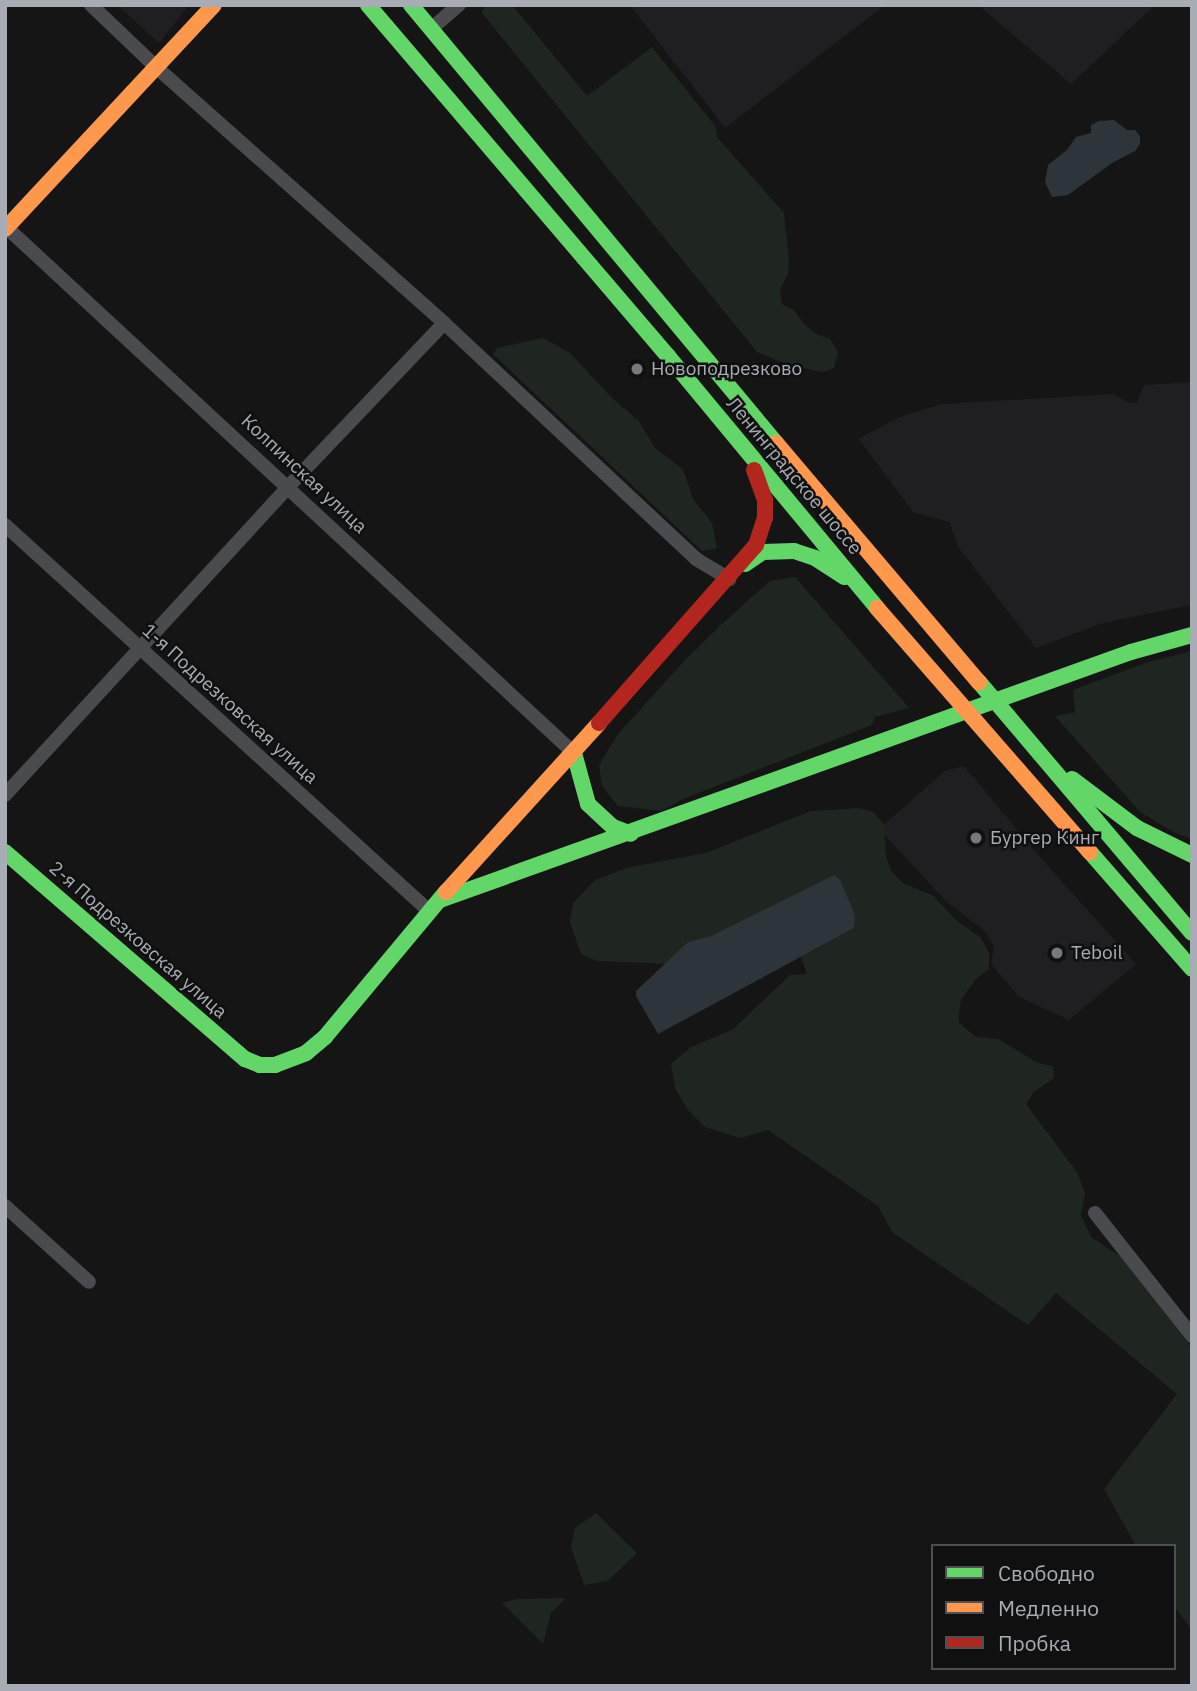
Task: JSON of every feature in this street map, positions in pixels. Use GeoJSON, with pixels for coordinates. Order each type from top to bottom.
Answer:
{"type":"FeatureCollection","features":[{"type":"Feature","properties":{"kind":"main road"},"geometry":{"type":"LineString","coordinates":[[6,228],[214,5]]}},
{"type":"Feature","properties":{"kind":"main road","name":"Ленинградское шоссе"},"geometry":{"type":"LineString","coordinates":[[368,5],[668,356],[872,602],[1192,969]]}},
{"type":"Feature","properties":{"kind":"main road","name":"Ленинградское шоссе"},"geometry":{"type":"LineString","coordinates":[[411,5],[704,358],[1192,933]]}},
{"type":"Feature","properties":{"kind":"main road"},"geometry":{"type":"LineString","coordinates":[[434,906],[729,579],[756,545],[765,518],[761,482],[739,444]]}},
{"type":"Feature","properties":{"kind":"main road"},"geometry":{"type":"LineString","coordinates":[[729,579],[751,559],[764,552],[794,551],[831,567],[872,602]]}},
{"type":"Feature","properties":{"kind":"main road"},"geometry":{"type":"LineString","coordinates":[[434,906],[1130,652],[1192,635]]}},
{"type":"Feature","properties":{"kind":"main road"},"geometry":{"type":"LineString","coordinates":[[1036,749],[1137,828],[1192,855]]}},
{"type":"Feature","properties":{"kind":"main road"},"geometry":{"type":"LineString","coordinates":[[574,752],[582,790],[588,804],[613,827],[631,834]]}},
{"type":"Feature","properties":{"kind":"main road","name":"2-я Подрезковская улица"},"geometry":{"type":"LineString","coordinates":[[5,852],[245,1059],[260,1065],[275,1065],[306,1053],[325,1037],[434,906]]}},
{"type":"Feature","properties":{"kind":"street"},"geometry":{"type":"LineString","coordinates":[[91,5],[156,67],[444,323],[696,559],[729,579]]}},
{"type":"Feature","properties":{"kind":"street"},"geometry":{"type":"LineString","coordinates":[[431,29],[459,5]]}},
{"type":"Feature","properties":{"kind":"street","name":"Колпинская улица"},"geometry":{"type":"LineString","coordinates":[[6,228],[289,486],[574,752]]}},
{"type":"Feature","properties":{"kind":"street"},"geometry":{"type":"LineString","coordinates":[[5,795],[289,486],[444,323]]}},
{"type":"Feature","properties":{"kind":"street","name":"1-я Подрезковская улица"},"geometry":{"type":"LineString","coordinates":[[5,525],[140,649],[434,906]]}},
{"type":"Feature","properties":{"kind":"street"},"geometry":{"type":"LineString","coordinates":[[5,1206],[89,1282]]}},
{"type":"Feature","properties":{"kind":"street"},"geometry":{"type":"LineString","coordinates":[[1095,1213],[1192,1336]]}},
{"type":"Feature","properties":{"kind":"shaded area"},"geometry":{"type":"Polygon","coordinates":[[[117,5],[189,5],[159,43],[117,5]]]}},
{"type":"Feature","properties":{"kind":"shaded area"},"geometry":{"type":"Polygon","coordinates":[[[485,5],[512,5],[587,96],[652,47],[716,127],[717,137],[784,213],[789,259],[788,274],[780,289],[782,304],[795,311],[804,324],[816,334],[830,339],[838,352],[834,368],[823,372],[788,365],[757,352],[482,13],[485,5]]]}},
{"type":"Feature","properties":{"kind":"shaded area"},"geometry":{"type":"Polygon","coordinates":[[[630,5],[885,5],[725,128],[630,5]]]}},
{"type":"Feature","properties":{"kind":"shaded area"},"geometry":{"type":"Polygon","coordinates":[[[978,5],[1155,5],[1071,84],[978,5]]]}},
{"type":"Feature","properties":{"kind":"shaded area"},"geometry":{"type":"Polygon","coordinates":[[[1114,120],[1127,130],[1135,130],[1140,136],[1140,144],[1135,151],[1112,163],[1068,195],[1052,197],[1045,182],[1048,165],[1067,150],[1076,137],[1091,133],[1091,125],[1099,121],[1114,120]]]}},
{"type":"Feature","properties":{"kind":"shaded area"},"geometry":{"type":"Polygon","coordinates":[[[543,338],[570,353],[613,399],[638,420],[656,449],[683,469],[693,499],[712,523],[717,548],[702,551],[493,354],[497,348],[543,338]]]}},
{"type":"Feature","properties":{"kind":"shaded area"},"geometry":{"type":"Polygon","coordinates":[[[1192,382],[1192,605],[1103,623],[1036,648],[959,548],[949,522],[913,512],[859,439],[897,418],[941,404],[1114,394],[1129,403],[1137,403],[1144,385],[1192,382]]]}},
{"type":"Feature","properties":{"kind":"shaded area"},"geometry":{"type":"Polygon","coordinates":[[[795,577],[909,708],[875,717],[872,725],[683,799],[661,811],[618,806],[602,786],[599,765],[618,734],[685,660],[770,581],[795,577]]]}},
{"type":"Feature","properties":{"kind":"shaded area"},"geometry":{"type":"Polygon","coordinates":[[[1192,651],[1192,839],[1175,833],[1140,812],[1055,716],[1075,712],[1073,690],[1145,663],[1192,651]]]}},
{"type":"Feature","properties":{"kind":"shaded area"},"geometry":{"type":"Polygon","coordinates":[[[964,766],[1040,857],[1136,964],[1069,1020],[1019,997],[991,964],[994,947],[985,931],[947,902],[879,829],[945,771],[964,766]]]}},
{"type":"Feature","properties":{"kind":"shaded area"},"geometry":{"type":"Polygon","coordinates":[[[859,808],[873,812],[884,824],[886,856],[891,871],[903,883],[934,896],[955,919],[981,938],[989,953],[989,969],[976,979],[961,1000],[958,1022],[976,1037],[998,1039],[1038,1063],[1053,1066],[1054,1078],[1034,1092],[1026,1104],[1077,1172],[1085,1193],[1081,1215],[1091,1237],[1123,1258],[1192,1348],[1192,1630],[1176,1609],[1176,1544],[1135,1544],[1104,1489],[1177,1394],[1056,1293],[1028,1325],[892,1232],[878,1206],[768,1130],[740,1138],[705,1127],[687,1109],[675,1088],[671,1064],[691,1047],[732,1030],[790,975],[807,974],[801,957],[854,928],[711,936],[688,942],[669,964],[597,961],[581,954],[570,922],[573,903],[595,880],[626,868],[706,853],[811,811],[859,808]]]}},
{"type":"Feature","properties":{"kind":"shaded area"},"geometry":{"type":"Polygon","coordinates":[[[834,875],[840,880],[855,915],[854,928],[658,1034],[636,996],[636,991],[688,942],[711,936],[834,875]]]}},
{"type":"Feature","properties":{"kind":"shaded area"},"geometry":{"type":"Polygon","coordinates":[[[596,1513],[637,1553],[608,1581],[584,1585],[571,1547],[575,1528],[596,1513]]]}},
{"type":"Feature","properties":{"kind":"shaded area"},"geometry":{"type":"Polygon","coordinates":[[[566,1598],[551,1613],[543,1644],[502,1603],[517,1599],[566,1598]]]}},
{"type":"Feature","properties":{"kind":"traffic: fast"},"geometry":{"type":"LineString","coordinates":[[368,5],[668,356],[877,608]]}},
{"type":"Feature","properties":{"kind":"traffic: fast"},"geometry":{"type":"LineString","coordinates":[[411,5],[776,443]]}},
{"type":"Feature","properties":{"kind":"traffic: fast"},"geometry":{"type":"LineString","coordinates":[[745,564],[763,552],[794,551],[815,558],[844,577]]}},
{"type":"Feature","properties":{"kind":"traffic: fast"},"geometry":{"type":"LineString","coordinates":[[440,900],[1131,652],[1192,635]]}},
{"type":"Feature","properties":{"kind":"traffic: fast"},"geometry":{"type":"LineString","coordinates":[[979,682],[1192,933]]}},
{"type":"Feature","properties":{"kind":"traffic: fast"},"geometry":{"type":"LineString","coordinates":[[574,753],[588,804],[613,827],[631,834]]}},
{"type":"Feature","properties":{"kind":"traffic: fast"},"geometry":{"type":"LineString","coordinates":[[1072,779],[1137,828],[1192,855]]}},
{"type":"Feature","properties":{"kind":"traffic: fast"},"geometry":{"type":"LineString","coordinates":[[5,852],[245,1059],[260,1065],[275,1065],[306,1053],[325,1037],[446,892]]}},
{"type":"Feature","properties":{"kind":"traffic: fast"},"geometry":{"type":"LineString","coordinates":[[1090,852],[1192,969]]}},
{"type":"Feature","properties":{"kind":"traffic: slow"},"geometry":{"type":"LineString","coordinates":[[5,229],[214,5]]}},
{"type":"Feature","properties":{"kind":"traffic: slow"},"geometry":{"type":"LineString","coordinates":[[776,443],[979,682]]}},
{"type":"Feature","properties":{"kind":"traffic: slow"},"geometry":{"type":"LineString","coordinates":[[877,608],[1090,852]]}},
{"type":"Feature","properties":{"kind":"traffic: slow"},"geometry":{"type":"LineString","coordinates":[[446,892],[599,723]]}},
{"type":"Feature","properties":{"kind":"traffic: jam"},"geometry":{"type":"LineString","coordinates":[[599,723],[756,545],[765,518],[765,500],[754,470]]}},
{"type":"Feature","properties":{"kind":"place","name":"Новоподрезково"},"geometry":{"type":"Point","coordinates":[637,369]}},
{"type":"Feature","properties":{"kind":"place","name":"Бургер Кинг"},"geometry":{"type":"Point","coordinates":[976,838]}},
{"type":"Feature","properties":{"kind":"place","name":"Teboil"},"geometry":{"type":"Point","coordinates":[1057,953]}}]}
